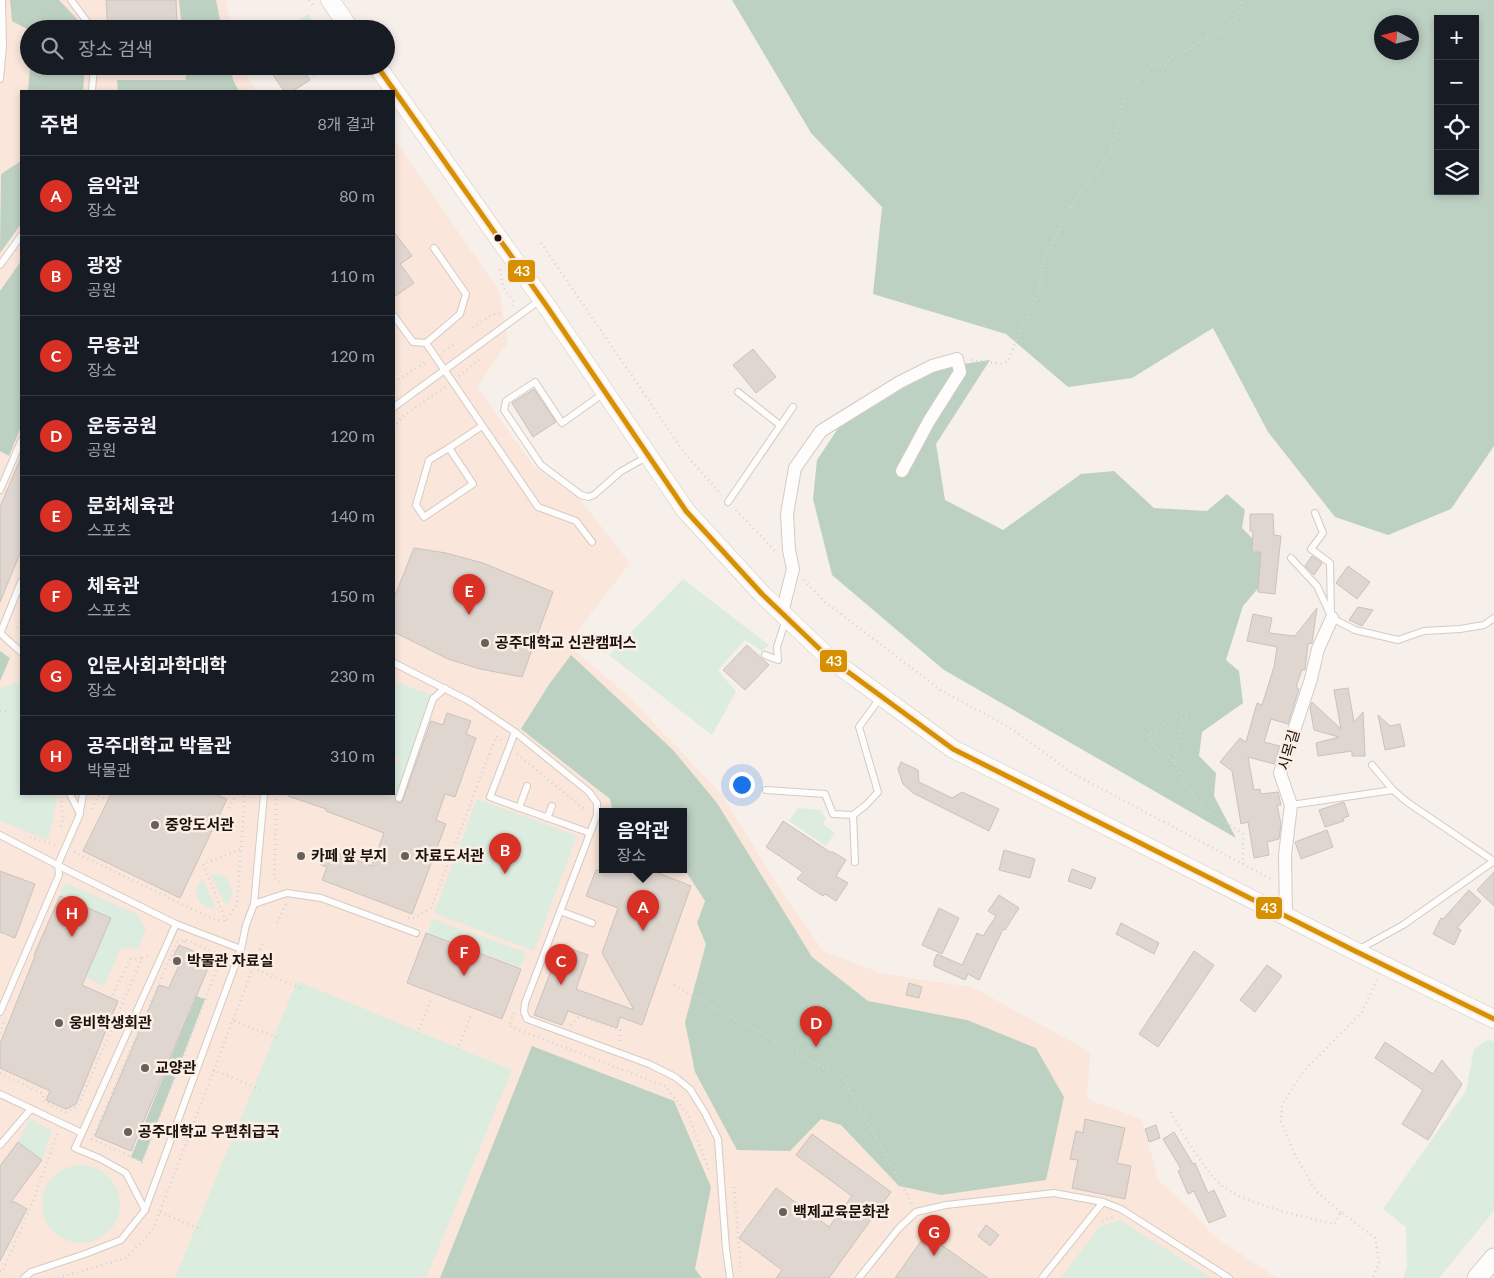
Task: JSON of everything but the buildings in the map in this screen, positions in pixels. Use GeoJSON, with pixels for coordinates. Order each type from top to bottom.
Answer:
{"type":"FeatureCollection","features":[{"type":"Feature","properties":{"kind":"main road"},"geometry":{"type":"LineString","coordinates":[[330,0],[344,20]]}},
{"type":"Feature","properties":{"kind":"main road"},"geometry":{"type":"LineString","coordinates":[[383,75],[394,90]]}},
{"type":"Feature","properties":{"kind":"main road"},"geometry":{"type":"LineString","coordinates":[[395,92],[541,299],[686,511],[762,594],[829,658],[954,749],[1355,951],[1494,1018]]}},
{"type":"Feature","properties":{"kind":"main road"},"geometry":{"type":"LineString","coordinates":[[1477,1278],[1494,1258]]}},
{"type":"Feature","properties":{"kind":"street"},"geometry":{"type":"LineString","coordinates":[[784,616],[793,569],[789,550],[787,514],[795,468],[821,431],[900,382],[932,366],[957,359],[960,372],[929,421],[902,471]]}},
{"type":"Feature","properties":{"kind":"street","name":"시목길"},"geometry":{"type":"LineString","coordinates":[[1286,916],[1285,855],[1291,804],[1280,773],[1311,679],[1318,649],[1332,618]]}},
{"type":"Feature","properties":{"kind":"lane"},"geometry":{"type":"LineString","coordinates":[[0,79],[3,46],[2,0]]}},
{"type":"Feature","properties":{"kind":"lane"},"geometry":{"type":"LineString","coordinates":[[71,0],[86,20]]}},
{"type":"Feature","properties":{"kind":"lane"},"geometry":{"type":"LineString","coordinates":[[92,90],[93,75]]}},
{"type":"Feature","properties":{"kind":"lane"},"geometry":{"type":"LineString","coordinates":[[0,265],[20,237]]}},
{"type":"Feature","properties":{"kind":"lane"},"geometry":{"type":"LineString","coordinates":[[395,317],[413,342],[426,343],[460,314],[466,294],[434,248]]}},
{"type":"Feature","properties":{"kind":"lane"},"geometry":{"type":"LineString","coordinates":[[395,406],[541,299]]}},
{"type":"Feature","properties":{"kind":"lane"},"geometry":{"type":"LineString","coordinates":[[426,343],[538,507],[576,520],[592,542]]}},
{"type":"Feature","properties":{"kind":"lane"},"geometry":{"type":"LineString","coordinates":[[605,392],[562,422],[534,382],[506,401],[504,410],[541,465],[581,495],[588,497],[594,495],[620,472],[648,456]]}},
{"type":"Feature","properties":{"kind":"lane"},"geometry":{"type":"LineString","coordinates":[[738,392],[780,425]]}},
{"type":"Feature","properties":{"kind":"lane"},"geometry":{"type":"LineString","coordinates":[[728,502],[792,407]]}},
{"type":"Feature","properties":{"kind":"lane"},"geometry":{"type":"LineString","coordinates":[[449,448],[473,484],[424,517],[416,505],[430,460],[482,426]]}},
{"type":"Feature","properties":{"kind":"lane"},"geometry":{"type":"LineString","coordinates":[[0,490],[20,443]]}},
{"type":"Feature","properties":{"kind":"lane"},"geometry":{"type":"LineString","coordinates":[[1315,513],[1323,533],[1311,549],[1330,563],[1332,618]]}},
{"type":"Feature","properties":{"kind":"lane"},"geometry":{"type":"LineString","coordinates":[[1291,558],[1317,586],[1332,618],[1355,630],[1398,640],[1424,631],[1460,629],[1484,625],[1494,618]]}},
{"type":"Feature","properties":{"kind":"lane"},"geometry":{"type":"LineString","coordinates":[[20,584],[0,633],[20,651]]}},
{"type":"Feature","properties":{"kind":"lane"},"geometry":{"type":"LineString","coordinates":[[765,656],[778,660],[777,647],[784,616]]}},
{"type":"Feature","properties":{"kind":"lane"},"geometry":{"type":"LineString","coordinates":[[395,663],[469,701],[515,732],[589,792],[598,803],[596,815],[587,832],[560,911],[525,1002],[524,1012],[527,1019],[649,1064],[675,1077],[690,1089],[718,1139],[730,1278]]}},
{"type":"Feature","properties":{"kind":"lane"},"geometry":{"type":"LineString","coordinates":[[399,798],[433,699],[445,688]]}},
{"type":"Feature","properties":{"kind":"lane"},"geometry":{"type":"LineString","coordinates":[[766,790],[825,794],[833,814],[853,815],[866,805],[878,792],[859,727],[881,697]]}},
{"type":"Feature","properties":{"kind":"lane"},"geometry":{"type":"LineString","coordinates":[[515,732],[490,797],[587,832]]}},
{"type":"Feature","properties":{"kind":"lane"},"geometry":{"type":"LineString","coordinates":[[1355,951],[1403,925],[1494,861],[1407,802],[1393,790],[1372,765]]}},
{"type":"Feature","properties":{"kind":"lane"},"geometry":{"type":"LineString","coordinates":[[519,808],[527,786]]}},
{"type":"Feature","properties":{"kind":"lane"},"geometry":{"type":"LineString","coordinates":[[1291,804],[1393,790]]}},
{"type":"Feature","properties":{"kind":"lane"},"geometry":{"type":"LineString","coordinates":[[70,795],[80,814]]}},
{"type":"Feature","properties":{"kind":"lane"},"geometry":{"type":"LineString","coordinates":[[0,1012],[59,875],[58,864],[80,814],[82,795]]}},
{"type":"Feature","properties":{"kind":"lane"},"geometry":{"type":"LineString","coordinates":[[24,1278],[31,1272],[121,1240],[145,1210],[241,949],[246,926],[254,904],[264,795]]}},
{"type":"Feature","properties":{"kind":"lane"},"geometry":{"type":"LineString","coordinates":[[547,818],[552,806]]}},
{"type":"Feature","properties":{"kind":"lane"},"geometry":{"type":"LineString","coordinates":[[853,815],[855,862]]}},
{"type":"Feature","properties":{"kind":"lane"},"geometry":{"type":"LineString","coordinates":[[0,835],[176,924],[241,949]]}},
{"type":"Feature","properties":{"kind":"lane"},"geometry":{"type":"LineString","coordinates":[[254,904],[287,893],[321,898],[416,933]]}},
{"type":"Feature","properties":{"kind":"lane"},"geometry":{"type":"LineString","coordinates":[[560,911],[592,922]]}},
{"type":"Feature","properties":{"kind":"lane"},"geometry":{"type":"LineString","coordinates":[[145,1210],[126,1173],[99,1158],[75,1148],[176,924]]}},
{"type":"Feature","properties":{"kind":"lane"},"geometry":{"type":"LineString","coordinates":[[0,1094],[82,1133]]}},
{"type":"Feature","properties":{"kind":"lane"},"geometry":{"type":"LineString","coordinates":[[0,1145],[31,1109]]}},
{"type":"Feature","properties":{"kind":"lane"},"geometry":{"type":"LineString","coordinates":[[859,1278],[899,1228],[916,1212],[946,1205],[1054,1193],[1103,1202],[1121,1210],[1229,1278]]}},
{"type":"Feature","properties":{"kind":"lane"},"geometry":{"type":"LineString","coordinates":[[1042,1278],[1103,1202]]}},
{"type":"Feature","properties":{"kind":"path"},"geometry":{"type":"LineString","coordinates":[[957,359],[1003,364],[1008,361],[1030,308],[1038,294],[1044,259],[1074,201],[1108,155],[1117,131],[1125,96],[1130,88],[1150,67],[1165,64],[1177,53],[1185,51],[1214,34],[1219,35],[1224,28],[1237,19],[1243,0]]}},
{"type":"Feature","properties":{"kind":"path"},"geometry":{"type":"LineString","coordinates":[[541,243],[686,455],[728,502],[825,602],[942,691],[1009,727],[1072,773],[1285,886]]}},
{"type":"Feature","properties":{"kind":"path"},"geometry":{"type":"LineString","coordinates":[[473,328],[491,315],[509,312],[514,302],[503,287],[500,268]]}},
{"type":"Feature","properties":{"kind":"path"},"geometry":{"type":"LineString","coordinates":[[18,628],[20,621]]}},
{"type":"Feature","properties":{"kind":"path"},"geometry":{"type":"LineString","coordinates":[[0,711],[10,712]]}},
{"type":"Feature","properties":{"kind":"path"},"geometry":{"type":"LineString","coordinates":[[1174,761],[1181,728],[1188,715],[1181,714],[1148,735],[1158,751],[1174,761],[1186,786],[1201,806],[1243,834],[1243,864]]}},
{"type":"Feature","properties":{"kind":"path"},"geometry":{"type":"LineString","coordinates":[[401,917],[414,918],[431,908],[496,736],[590,814],[587,832]]}},
{"type":"Feature","properties":{"kind":"path"},"geometry":{"type":"LineString","coordinates":[[59,836],[63,817],[60,795]]}},
{"type":"Feature","properties":{"kind":"path"},"geometry":{"type":"LineString","coordinates":[[99,795],[106,799]]}},
{"type":"Feature","properties":{"kind":"path"},"geometry":{"type":"LineString","coordinates":[[229,808],[236,795]]}},
{"type":"Feature","properties":{"kind":"path"},"geometry":{"type":"LineString","coordinates":[[226,921],[237,904],[245,795]]}},
{"type":"Feature","properties":{"kind":"path"},"geometry":{"type":"LineString","coordinates":[[277,795],[274,878],[285,886]]}},
{"type":"Feature","properties":{"kind":"path"},"geometry":{"type":"LineString","coordinates":[[22,835],[57,846]]}},
{"type":"Feature","properties":{"kind":"path"},"geometry":{"type":"LineString","coordinates":[[226,921],[203,864],[241,849]]}},
{"type":"Feature","properties":{"kind":"path"},"geometry":{"type":"LineString","coordinates":[[73,852],[214,920],[226,921]]}},
{"type":"Feature","properties":{"kind":"path"},"geometry":{"type":"LineString","coordinates":[[177,961],[186,940]]}},
{"type":"Feature","properties":{"kind":"path"},"geometry":{"type":"LineString","coordinates":[[186,940],[222,956],[142,1162],[131,1157],[92,1139],[177,942],[186,940]]}},
{"type":"Feature","properties":{"kind":"path"},"geometry":{"type":"LineString","coordinates":[[113,995],[130,959],[142,958],[153,954]]}},
{"type":"Feature","properties":{"kind":"path"},"geometry":{"type":"LineString","coordinates":[[0,1073],[44,1094],[43,1101],[66,1112],[78,1106],[142,958]]}},
{"type":"Feature","properties":{"kind":"path"},"geometry":{"type":"LineString","coordinates":[[1373,1278],[1379,1262],[1375,1238],[1316,1191],[1294,1153],[1281,1122],[1282,1105],[1302,1073],[1362,1012],[1384,965]]}},
{"type":"Feature","properties":{"kind":"path"},"geometry":{"type":"LineString","coordinates":[[254,968],[302,989]]}},
{"type":"Feature","properties":{"kind":"path"},"geometry":{"type":"LineString","coordinates":[[674,985],[844,1078],[916,1212]]}},
{"type":"Feature","properties":{"kind":"path"},"geometry":{"type":"LineString","coordinates":[[190,1012],[197,997]]}},
{"type":"Feature","properties":{"kind":"path"},"geometry":{"type":"LineString","coordinates":[[417,1034],[431,1000]]}},
{"type":"Feature","properties":{"kind":"path"},"geometry":{"type":"LineString","coordinates":[[516,1008],[509,1026],[665,1086],[688,1115],[708,1170]]}},
{"type":"Feature","properties":{"kind":"path"},"geometry":{"type":"LineString","coordinates":[[457,1050],[471,1015]]}},
{"type":"Feature","properties":{"kind":"path"},"geometry":{"type":"LineString","coordinates":[[565,1034],[580,1016],[620,1030],[620,1045]]}},
{"type":"Feature","properties":{"kind":"path"},"geometry":{"type":"LineString","coordinates":[[233,1020],[281,1039]]}},
{"type":"Feature","properties":{"kind":"path"},"geometry":{"type":"LineString","coordinates":[[213,1070],[260,1089]]}},
{"type":"Feature","properties":{"kind":"path"},"geometry":{"type":"LineString","coordinates":[[1170,1112],[1201,1160],[1222,1185],[1243,1197],[1303,1217],[1334,1224],[1341,1212]]}},
{"type":"Feature","properties":{"kind":"path"},"geometry":{"type":"LineString","coordinates":[[0,1271],[2,1272],[29,1212],[59,1128]]}},
{"type":"Feature","properties":{"kind":"path"},"geometry":{"type":"LineString","coordinates":[[131,1157],[136,1145]]}},
{"type":"Feature","properties":{"kind":"path"},"geometry":{"type":"LineString","coordinates":[[160,1212],[202,1230]]}},
{"type":"Feature","properties":{"kind":"path"},"geometry":{"type":"LineString","coordinates":[[1097,1222],[1120,1216]]}},
{"type":"Feature","properties":{"kind":"shaded area","name":"공주대학교 신관캠퍼스"},"geometry":{"type":"Polygon","coordinates":[[[0,0],[225,0],[231,20],[20,20],[20,75],[246,75],[255,90],[20,90],[20,795],[395,795],[395,140],[499,291],[508,342],[477,387],[535,468],[577,496],[630,563],[576,633],[578,653],[630,698],[722,795],[779,888],[823,951],[883,974],[972,987],[1090,1052],[1087,1099],[1141,1119],[1159,1181],[1192,1211],[1212,1235],[1277,1278],[0,1278],[0,0]]]}},
{"type":"Feature","properties":{"kind":"green space"},"geometry":{"type":"Polygon","coordinates":[[[10,0],[59,0],[77,20],[20,20],[20,25],[12,21],[10,0]]]}},
{"type":"Feature","properties":{"kind":"green space"},"geometry":{"type":"Polygon","coordinates":[[[179,0],[216,0],[220,20],[181,20],[179,0]]]}},
{"type":"Feature","properties":{"kind":"green space"},"geometry":{"type":"Polygon","coordinates":[[[732,0],[1494,0],[1494,446],[1451,509],[1388,535],[1335,517],[1268,432],[1213,328],[1132,378],[1068,387],[1006,334],[873,294],[882,207],[811,133],[732,0]]]}},
{"type":"Feature","properties":{"kind":"green space"},"geometry":{"type":"Polygon","coordinates":[[[308,14],[312,20],[299,20],[308,14]]]}},
{"type":"Feature","properties":{"kind":"green space"},"geometry":{"type":"Polygon","coordinates":[[[29,75],[84,75],[83,90],[28,90],[29,75]]]}},
{"type":"Feature","properties":{"kind":"green space"},"geometry":{"type":"Polygon","coordinates":[[[186,75],[232,75],[238,90],[118,90],[117,80],[186,80],[186,75]]]}},
{"type":"Feature","properties":{"kind":"green space"},"geometry":{"type":"Polygon","coordinates":[[[20,162],[20,225],[0,253],[1,174],[20,162]]]}},
{"type":"Feature","properties":{"kind":"green space"},"geometry":{"type":"Polygon","coordinates":[[[20,262],[20,428],[9,456],[0,451],[0,291],[20,262]]]}},
{"type":"Feature","properties":{"kind":"green space"},"geometry":{"type":"Polygon","coordinates":[[[990,360],[936,444],[945,500],[1003,530],[1081,474],[1114,471],[1154,508],[1207,511],[1227,494],[1245,510],[1242,528],[1266,552],[1260,586],[1243,606],[1226,660],[1239,671],[1243,703],[1202,732],[1199,756],[1216,773],[1214,796],[1236,838],[944,670],[832,575],[813,499],[817,460],[839,427],[937,368],[990,360]]]}},
{"type":"Feature","properties":{"kind":"green space"},"geometry":{"type":"Polygon","coordinates":[[[683,579],[769,645],[762,651],[745,640],[718,670],[736,692],[712,735],[609,655],[683,579]]]}},
{"type":"Feature","properties":{"kind":"green space"},"geometry":{"type":"Polygon","coordinates":[[[0,651],[10,658],[0,681],[0,651]]]}},
{"type":"Feature","properties":{"kind":"green space"},"geometry":{"type":"Polygon","coordinates":[[[571,655],[673,750],[717,803],[812,957],[868,1001],[967,1020],[1036,1048],[1064,1097],[1046,1180],[941,1195],[899,1186],[841,1125],[821,1119],[790,1151],[737,1150],[695,1072],[685,1022],[706,944],[697,923],[705,901],[687,873],[687,808],[612,808],[610,799],[521,729],[550,683],[571,655]]]}},
{"type":"Feature","properties":{"kind":"green space"},"geometry":{"type":"Polygon","coordinates":[[[20,681],[20,795],[54,795],[57,801],[48,840],[0,821],[0,688],[20,681]]]}},
{"type":"Feature","properties":{"kind":"green space"},"geometry":{"type":"Polygon","coordinates":[[[395,681],[433,695],[396,800],[385,796],[395,795],[395,769],[399,757],[395,755],[395,681]]]}},
{"type":"Feature","properties":{"kind":"green space"},"geometry":{"type":"Polygon","coordinates":[[[477,799],[577,836],[534,951],[434,913],[477,799]]]}},
{"type":"Feature","properties":{"kind":"green space"},"geometry":{"type":"Polygon","coordinates":[[[798,808],[820,810],[826,819],[823,824],[835,833],[826,846],[789,821],[798,808]]]}},
{"type":"Feature","properties":{"kind":"green space"},"geometry":{"type":"Polygon","coordinates":[[[215,874],[226,877],[230,885],[232,895],[226,906],[211,876],[215,874]]]}},
{"type":"Feature","properties":{"kind":"green space"},"geometry":{"type":"Polygon","coordinates":[[[203,879],[216,909],[201,903],[196,894],[196,888],[203,879]]]}},
{"type":"Feature","properties":{"kind":"green space"},"geometry":{"type":"Polygon","coordinates":[[[65,883],[137,914],[146,929],[138,949],[121,948],[104,986],[85,977],[111,918],[60,896],[65,883]]]}},
{"type":"Feature","properties":{"kind":"green space"},"geometry":{"type":"Polygon","coordinates":[[[432,919],[526,952],[521,967],[427,934],[432,919]]]}},
{"type":"Feature","properties":{"kind":"green space"},"geometry":{"type":"Polygon","coordinates":[[[297,981],[512,1070],[426,1278],[175,1278],[297,981]]]}},
{"type":"Feature","properties":{"kind":"green space"},"geometry":{"type":"Polygon","coordinates":[[[196,996],[205,999],[142,1162],[131,1157],[196,996]]]}},
{"type":"Feature","properties":{"kind":"green space"},"geometry":{"type":"Polygon","coordinates":[[[1489,1039],[1494,1042],[1494,1211],[1439,1278],[1403,1278],[1407,1268],[1406,1227],[1383,1209],[1466,1091],[1474,1049],[1489,1039]]]}},
{"type":"Feature","properties":{"kind":"green space"},"geometry":{"type":"Polygon","coordinates":[[[532,1046],[674,1101],[711,1187],[695,1269],[702,1278],[440,1278],[532,1046]]]}},
{"type":"Feature","properties":{"kind":"green space"},"geometry":{"type":"Polygon","coordinates":[[[30,1119],[52,1131],[42,1160],[18,1142],[30,1119]]]}},
{"type":"Feature","properties":{"kind":"green space"},"geometry":{"type":"Polygon","coordinates":[[[73,1165],[89,1165],[103,1171],[114,1182],[120,1196],[120,1212],[114,1226],[103,1237],[89,1243],[73,1243],[59,1237],[48,1226],[42,1212],[42,1196],[48,1182],[59,1171],[73,1165]]]}},
{"type":"Feature","properties":{"kind":"green space"},"geometry":{"type":"Polygon","coordinates":[[[1120,1220],[1212,1278],[1061,1278],[1099,1227],[1120,1220]]]}},
{"type":"Feature","properties":{"kind":"transit line","name":"43"},"geometry":{"type":"LineString","coordinates":[[383,75],[394,90]]}},
{"type":"Feature","properties":{"kind":"transit line","name":"43"},"geometry":{"type":"LineString","coordinates":[[395,91],[548,308],[686,511],[762,594],[829,658],[953,749],[1494,1019]]}},
{"type":"Feature","properties":{"kind":"place","name":"문화체육관"},"geometry":{"type":"Point","coordinates":[469,615]}},
{"type":"Feature","properties":{"kind":"place","name":"공주대학교 신관캠퍼스"},"geometry":{"type":"Point","coordinates":[485,643]}},
{"type":"Feature","properties":{"kind":"place","name":"중앙도서관"},"geometry":{"type":"Point","coordinates":[155,825]}},
{"type":"Feature","properties":{"kind":"place","name":"카페 앞 부지"},"geometry":{"type":"Point","coordinates":[301,856]}},
{"type":"Feature","properties":{"kind":"place","name":"자료도서관"},"geometry":{"type":"Point","coordinates":[405,856]}},
{"type":"Feature","properties":{"kind":"place","name":"광장"},"geometry":{"type":"Point","coordinates":[505,874]}},
{"type":"Feature","properties":{"kind":"place","name":"음악관"},"geometry":{"type":"Point","coordinates":[643,931]}},
{"type":"Feature","properties":{"kind":"place","name":"공주대학교 박물관"},"geometry":{"type":"Point","coordinates":[72,937]}},
{"type":"Feature","properties":{"kind":"place","name":"박물관 자료실"},"geometry":{"type":"Point","coordinates":[177,961]}},
{"type":"Feature","properties":{"kind":"place","name":"체육관"},"geometry":{"type":"Point","coordinates":[464,976]}},
{"type":"Feature","properties":{"kind":"place","name":"무용관"},"geometry":{"type":"Point","coordinates":[561,985]}},
{"type":"Feature","properties":{"kind":"place","name":"웅비학생회관"},"geometry":{"type":"Point","coordinates":[59,1023]}},
{"type":"Feature","properties":{"kind":"place","name":"운동공원"},"geometry":{"type":"Point","coordinates":[816,1047]}},
{"type":"Feature","properties":{"kind":"place","name":"교양관"},"geometry":{"type":"Point","coordinates":[145,1068]}},
{"type":"Feature","properties":{"kind":"place","name":"공주대학교 우편취급국"},"geometry":{"type":"Point","coordinates":[128,1132]}},
{"type":"Feature","properties":{"kind":"place","name":"백제교육문화관"},"geometry":{"type":"Point","coordinates":[783,1212]}},
{"type":"Feature","properties":{"kind":"place","name":"인문사회과학대학"},"geometry":{"type":"Point","coordinates":[934,1256]}}]}
